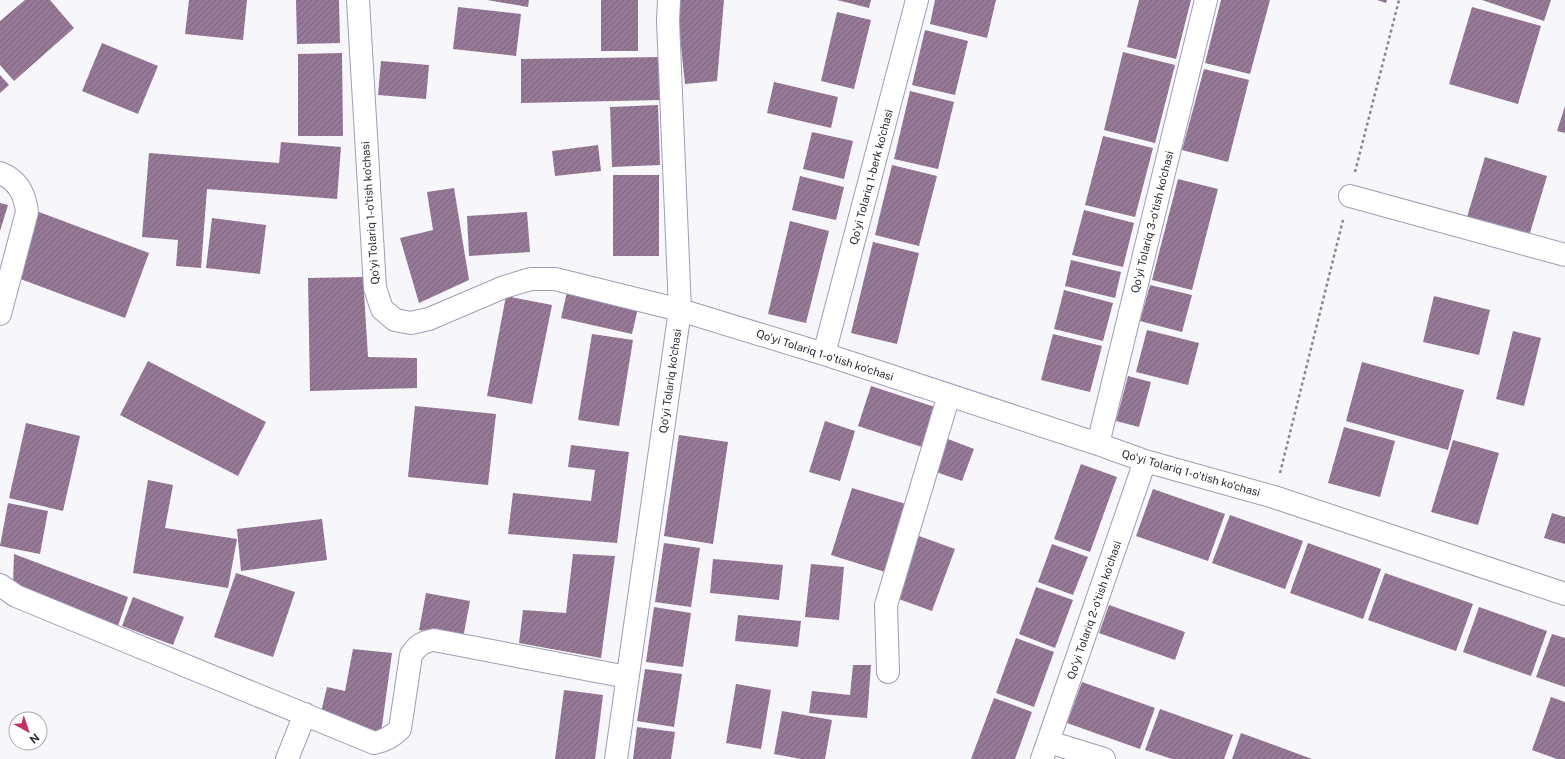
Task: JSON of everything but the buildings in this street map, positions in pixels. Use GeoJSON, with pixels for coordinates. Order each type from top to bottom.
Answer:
{"type":"FeatureCollection","features":[{"type":"Feature","properties":{"kind":"street","name":"Qo'yi Tolariq 1-o'tish ko'chasi"},"geometry":{"type":"LineString","coordinates":[[358,0],[375,288],[382,309],[395,320],[411,323],[429,319],[504,286],[531,279],[555,279],[680,310],[824,354],[1098,444],[1145,461],[1274,496],[1565,594]]}},
{"type":"Feature","properties":{"kind":"street","name":"Qo'yi Tolariq ko'chasi"},"geometry":{"type":"LineString","coordinates":[[616,759],[680,310],[668,21],[669,0]]}},
{"type":"Feature","properties":{"kind":"street","name":"Qo'yi Tolariq 1-berk ko'chasi"},"geometry":{"type":"LineString","coordinates":[[824,354],[917,0]]}},
{"type":"Feature","properties":{"kind":"street","name":"Qo'yi Tolariq 3-o'tish ko'chasi"},"geometry":{"type":"LineString","coordinates":[[1098,444],[1206,0]]}},
{"type":"Feature","properties":{"kind":"street"},"geometry":{"type":"LineString","coordinates":[[0,173],[15,182],[26,201],[26,212],[0,314]]}},
{"type":"Feature","properties":{"kind":"street"},"geometry":{"type":"LineString","coordinates":[[1350,196],[1565,255]]}},
{"type":"Feature","properties":{"kind":"street"},"geometry":{"type":"LineString","coordinates":[[888,672],[886,605],[949,395]]}},
{"type":"Feature","properties":{"kind":"street","name":"Qo'yi Tolariq 2-o'tish ko'chasi"},"geometry":{"type":"LineString","coordinates":[[1046,750],[1145,461]]}},
{"type":"Feature","properties":{"kind":"street"},"geometry":{"type":"LineString","coordinates":[[0,585],[16,596],[374,743],[385,741],[400,729],[411,656],[416,648],[424,641],[434,640],[627,677]]}},
{"type":"Feature","properties":{"kind":"street"},"geometry":{"type":"LineString","coordinates":[[287,759],[305,714]]}},
{"type":"Feature","properties":{"kind":"street"},"geometry":{"type":"LineString","coordinates":[[1046,750],[1104,759]]}},
{"type":"Feature","properties":{"kind":"path"},"geometry":{"type":"LineString","coordinates":[[1274,496],[1399,0]]}}]}
